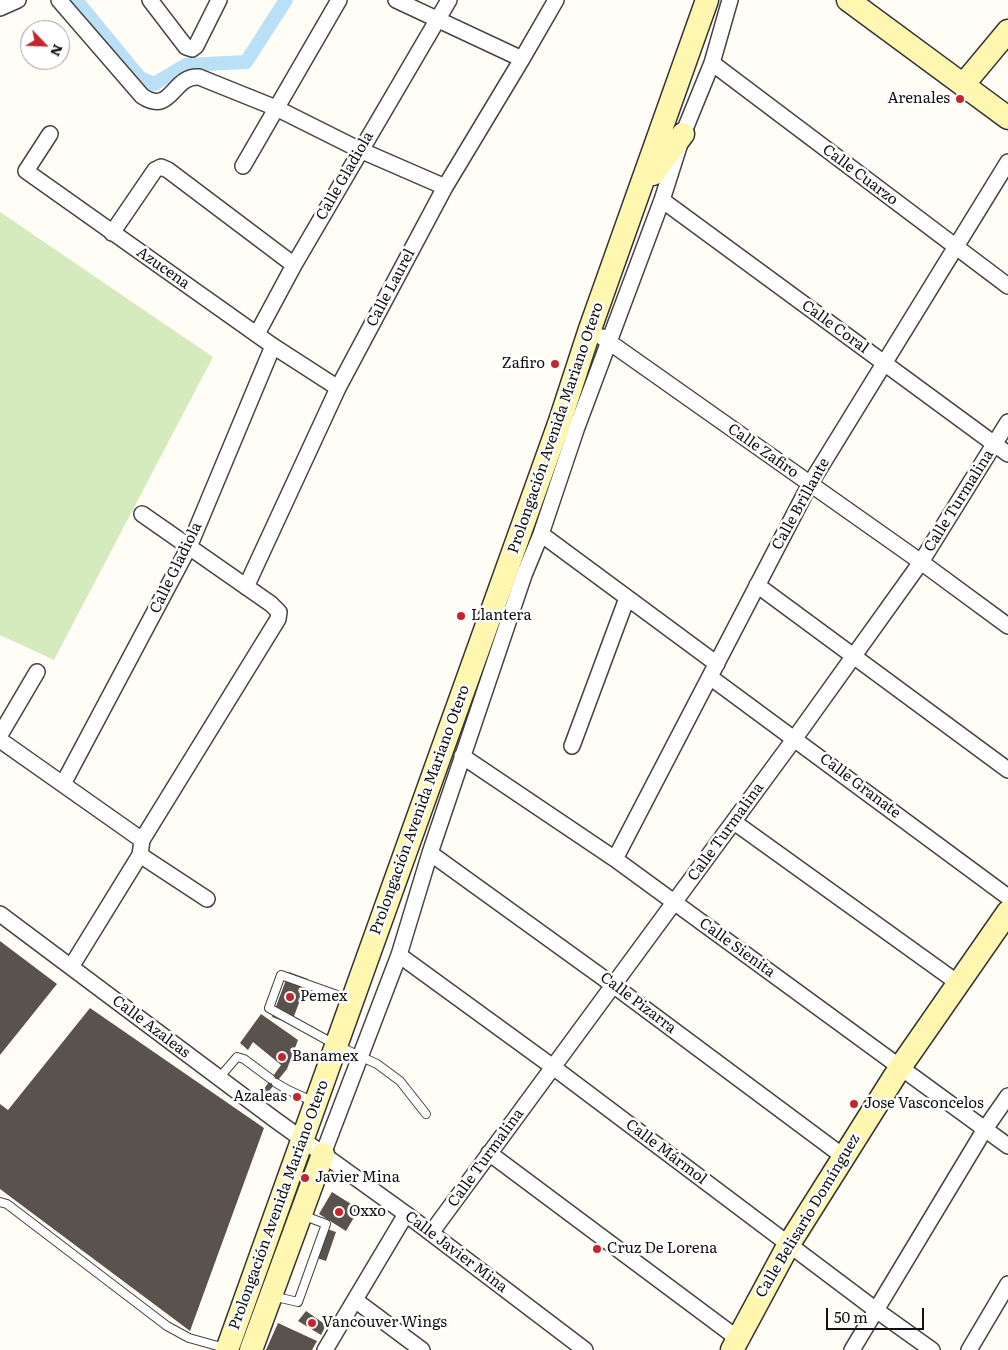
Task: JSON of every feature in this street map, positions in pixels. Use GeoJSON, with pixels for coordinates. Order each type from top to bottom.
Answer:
{"type":"FeatureCollection","features":[{"type":"Feature","properties":{"kind":"main road","name":"Prolongación Avenida Mariano Otero"},"geometry":{"type":"LineString","coordinates":[[227,1349],[560,421],[590,329],[707,0]]}},
{"type":"Feature","properties":{"kind":"main road"},"geometry":{"type":"LineString","coordinates":[[860,6],[1008,118]]}},
{"type":"Feature","properties":{"kind":"main road"},"geometry":{"type":"LineString","coordinates":[[963,85],[1008,31]]}},
{"type":"Feature","properties":{"kind":"main road"},"geometry":{"type":"LineString","coordinates":[[641,189],[683,134]]}},
{"type":"Feature","properties":{"kind":"main road","name":"Calle Belisario Domínguez"},"geometry":{"type":"LineString","coordinates":[[734,1344],[789,1244],[900,1066],[1008,912]]}},
{"type":"Feature","properties":{"kind":"main road"},"geometry":{"type":"LineString","coordinates":[[251,1350],[323,1154]]}},
{"type":"Feature","properties":{"kind":"street"},"geometry":{"type":"LineString","coordinates":[[0,8],[18,0]]}},
{"type":"Feature","properties":{"kind":"street"},"geometry":{"type":"LineString","coordinates":[[59,0],[142,96],[148,100],[156,102],[163,100],[185,80],[199,77],[276,108],[360,150],[445,187]]}},
{"type":"Feature","properties":{"kind":"street"},"geometry":{"type":"LineString","coordinates":[[150,0],[190,49],[196,46],[219,0]]}},
{"type":"Feature","properties":{"kind":"street"},"geometry":{"type":"LineString","coordinates":[[243,166],[339,0]]}},
{"type":"Feature","properties":{"kind":"street"},"geometry":{"type":"LineString","coordinates":[[396,0],[522,60]]}},
{"type":"Feature","properties":{"kind":"street","name":"Calle Gladiola"},"geometry":{"type":"LineString","coordinates":[[257,334],[360,150],[449,0]]}},
{"type":"Feature","properties":{"kind":"street","name":"Calle Laurel"},"geometry":{"type":"LineString","coordinates":[[246,587],[338,388],[445,187],[556,0]]}},
{"type":"Feature","properties":{"kind":"street"},"geometry":{"type":"LineString","coordinates":[[683,134],[712,63],[730,0]]}},
{"type":"Feature","properties":{"kind":"street","name":"Calle Cuarzo"},"geometry":{"type":"LineString","coordinates":[[712,63],[955,248],[1008,286]]}},
{"type":"Feature","properties":{"kind":"street","name":"Azucena"},"geometry":{"type":"LineString","coordinates":[[50,134],[26,171],[273,346],[338,388]]}},
{"type":"Feature","properties":{"kind":"street","name":"Prolongación Avenida Mariano Otero"},"geometry":{"type":"LineString","coordinates":[[323,1154],[399,955],[430,853],[524,575],[541,534],[577,427],[662,200],[683,134]]}},
{"type":"Feature","properties":{"kind":"street","name":"Calle Brillante"},"geometry":{"type":"LineString","coordinates":[[615,859],[810,484],[1008,162]]}},
{"type":"Feature","properties":{"kind":"street"},"geometry":{"type":"LineString","coordinates":[[112,233],[155,170],[161,167],[168,170],[294,265]]}},
{"type":"Feature","properties":{"kind":"street","name":"Calle Coral"},"geometry":{"type":"LineString","coordinates":[[662,200],[1008,454]]}},
{"type":"Feature","properties":{"kind":"street"},"geometry":{"type":"LineString","coordinates":[[612,269],[633,278]]}},
{"type":"Feature","properties":{"kind":"street","name":"Calle Zafiro"},"geometry":{"type":"LineString","coordinates":[[590,329],[921,562],[1008,626]]}},
{"type":"Feature","properties":{"kind":"street","name":"Calle Gladiola"},"geometry":{"type":"LineString","coordinates":[[64,784],[189,547],[273,346]]}},
{"type":"Feature","properties":{"kind":"street","name":"Calle Turmalina"},"geometry":{"type":"LineString","coordinates":[[431,1233],[734,822],[921,562],[1008,422]]}},
{"type":"Feature","properties":{"kind":"street"},"geometry":{"type":"LineString","coordinates":[[71,967],[275,625],[279,612],[272,604],[142,514]]}},
{"type":"Feature","properties":{"kind":"street","name":"Calle Granate"},"geometry":{"type":"LineString","coordinates":[[541,534],[626,598],[795,738],[1008,897]]}},
{"type":"Feature","properties":{"kind":"street"},"geometry":{"type":"LineString","coordinates":[[757,585],[1008,770]]}},
{"type":"Feature","properties":{"kind":"street"},"geometry":{"type":"LineString","coordinates":[[572,746],[626,598]]}},
{"type":"Feature","properties":{"kind":"street"},"geometry":{"type":"LineString","coordinates":[[0,735],[38,672]]}},
{"type":"Feature","properties":{"kind":"street"},"geometry":{"type":"LineString","coordinates":[[0,740],[64,784],[207,899]]}},
{"type":"Feature","properties":{"kind":"street","name":"Calle Sienita"},"geometry":{"type":"LineString","coordinates":[[462,756],[615,859],[1008,1146]]}},
{"type":"Feature","properties":{"kind":"street"},"geometry":{"type":"LineString","coordinates":[[734,822],[958,983]]}},
{"type":"Feature","properties":{"kind":"street","name":"Calle Pizarra"},"geometry":{"type":"LineString","coordinates":[[430,853],[613,985],[844,1157]]}},
{"type":"Feature","properties":{"kind":"street"},"geometry":{"type":"LineString","coordinates":[[386,904],[411,915]]}},
{"type":"Feature","properties":{"kind":"street","name":"Calle Azaleas"},"geometry":{"type":"LineString","coordinates":[[0,914],[302,1139]]}},
{"type":"Feature","properties":{"kind":"street","name":"Calle Mármol"},"geometry":{"type":"LineString","coordinates":[[399,955],[553,1067],[932,1350]]}},
{"type":"Feature","properties":{"kind":"street"},"geometry":{"type":"LineString","coordinates":[[852,1350],[985,1129],[1008,1096]]}},
{"type":"Feature","properties":{"kind":"street","name":"Calle Javier Mina"},"geometry":{"type":"LineString","coordinates":[[302,1139],[406,1214],[585,1350]]}},
{"type":"Feature","properties":{"kind":"street"},"geometry":{"type":"LineString","coordinates":[[489,1153],[734,1344]]}},
{"type":"Feature","properties":{"kind":"street"},"geometry":{"type":"LineString","coordinates":[[325,1350],[406,1214]]}},
{"type":"Feature","properties":{"kind":"street"},"geometry":{"type":"LineString","coordinates":[[969,1350],[1008,1284]]}},
{"type":"Feature","properties":{"kind":"street"},"geometry":{"type":"LineString","coordinates":[[355,1300],[422,1350]]}},
{"type":"Feature","properties":{"kind":"lane"},"geometry":{"type":"LineString","coordinates":[[352,1001],[281,975],[269,1008],[361,1058],[377,1064],[400,1081],[426,1114]]}},
{"type":"Feature","properties":{"kind":"lane"},"geometry":{"type":"LineString","coordinates":[[219,1078],[238,1057],[244,1059],[288,1090],[315,1103]]}},
{"type":"Feature","properties":{"kind":"lane"},"geometry":{"type":"LineString","coordinates":[[0,1202],[7,1204],[167,1326],[189,1338],[227,1349]]}},
{"type":"Feature","properties":{"kind":"green space"},"geometry":{"type":"Polygon","coordinates":[[[0,212],[213,357],[54,660],[0,635],[0,212]]]}},
{"type":"Feature","properties":{"kind":"building"},"geometry":{"type":"Polygon","coordinates":[[[0,941],[57,984],[0,1055],[0,941]]]}},
{"type":"Feature","properties":{"kind":"building","name":"Pemex"},"geometry":{"type":"Polygon","coordinates":[[[289,972],[308,979],[291,1024],[272,1017],[289,972]]]}},
{"type":"Feature","properties":{"kind":"building"},"geometry":{"type":"Polygon","coordinates":[[[90,1008],[264,1128],[190,1331],[0,1189],[0,1104],[8,1110],[90,1008]]]}},
{"type":"Feature","properties":{"kind":"building","name":"Banamex"},"geometry":{"type":"Polygon","coordinates":[[[261,1014],[298,1040],[287,1069],[265,1096],[261,1093],[281,1065],[253,1042],[248,1050],[240,1043],[261,1014]]]}},
{"type":"Feature","properties":{"kind":"building","name":"Oxxo"},"geometry":{"type":"Polygon","coordinates":[[[332,1192],[359,1209],[346,1231],[319,1214],[332,1192]]]}},
{"type":"Feature","properties":{"kind":"building"},"geometry":{"type":"Polygon","coordinates":[[[321,1227],[336,1232],[326,1261],[311,1256],[321,1227]]]}},
{"type":"Feature","properties":{"kind":"building","name":"Vancouver Wings"},"geometry":{"type":"Polygon","coordinates":[[[306,1311],[326,1325],[321,1335],[298,1321],[306,1311]]]}},
{"type":"Feature","properties":{"kind":"building"},"geometry":{"type":"Polygon","coordinates":[[[278,1323],[317,1341],[312,1350],[266,1350],[278,1323]]]}},
{"type":"Feature","properties":{"kind":"waterway"},"geometry":{"type":"LineString","coordinates":[[76,0],[140,78],[154,84],[186,65],[246,62],[286,0]]}},
{"type":"Feature","properties":{"kind":"place","name":"Arenales"},"geometry":{"type":"Point","coordinates":[960,99]}},
{"type":"Feature","properties":{"kind":"place","name":"Zafiro"},"geometry":{"type":"Point","coordinates":[555,364]}},
{"type":"Feature","properties":{"kind":"place","name":"Llantera"},"geometry":{"type":"Point","coordinates":[461,616]}},
{"type":"Feature","properties":{"kind":"place","name":"Pemex"},"geometry":{"type":"Point","coordinates":[290,997]}},
{"type":"Feature","properties":{"kind":"place","name":"Banamex"},"geometry":{"type":"Point","coordinates":[282,1057]}},
{"type":"Feature","properties":{"kind":"place","name":"Azaleas"},"geometry":{"type":"Point","coordinates":[297,1097]}},
{"type":"Feature","properties":{"kind":"place","name":"Jose Vasconcelos"},"geometry":{"type":"Point","coordinates":[854,1104]}},
{"type":"Feature","properties":{"kind":"place","name":"Javier Mina"},"geometry":{"type":"Point","coordinates":[305,1178]}},
{"type":"Feature","properties":{"kind":"place","name":"Oxxo"},"geometry":{"type":"Point","coordinates":[339,1212]}},
{"type":"Feature","properties":{"kind":"place","name":"Cruz De Lorena"},"geometry":{"type":"Point","coordinates":[597,1249]}},
{"type":"Feature","properties":{"kind":"place","name":"Vancouver Wings"},"geometry":{"type":"Point","coordinates":[312,1323]}}]}
